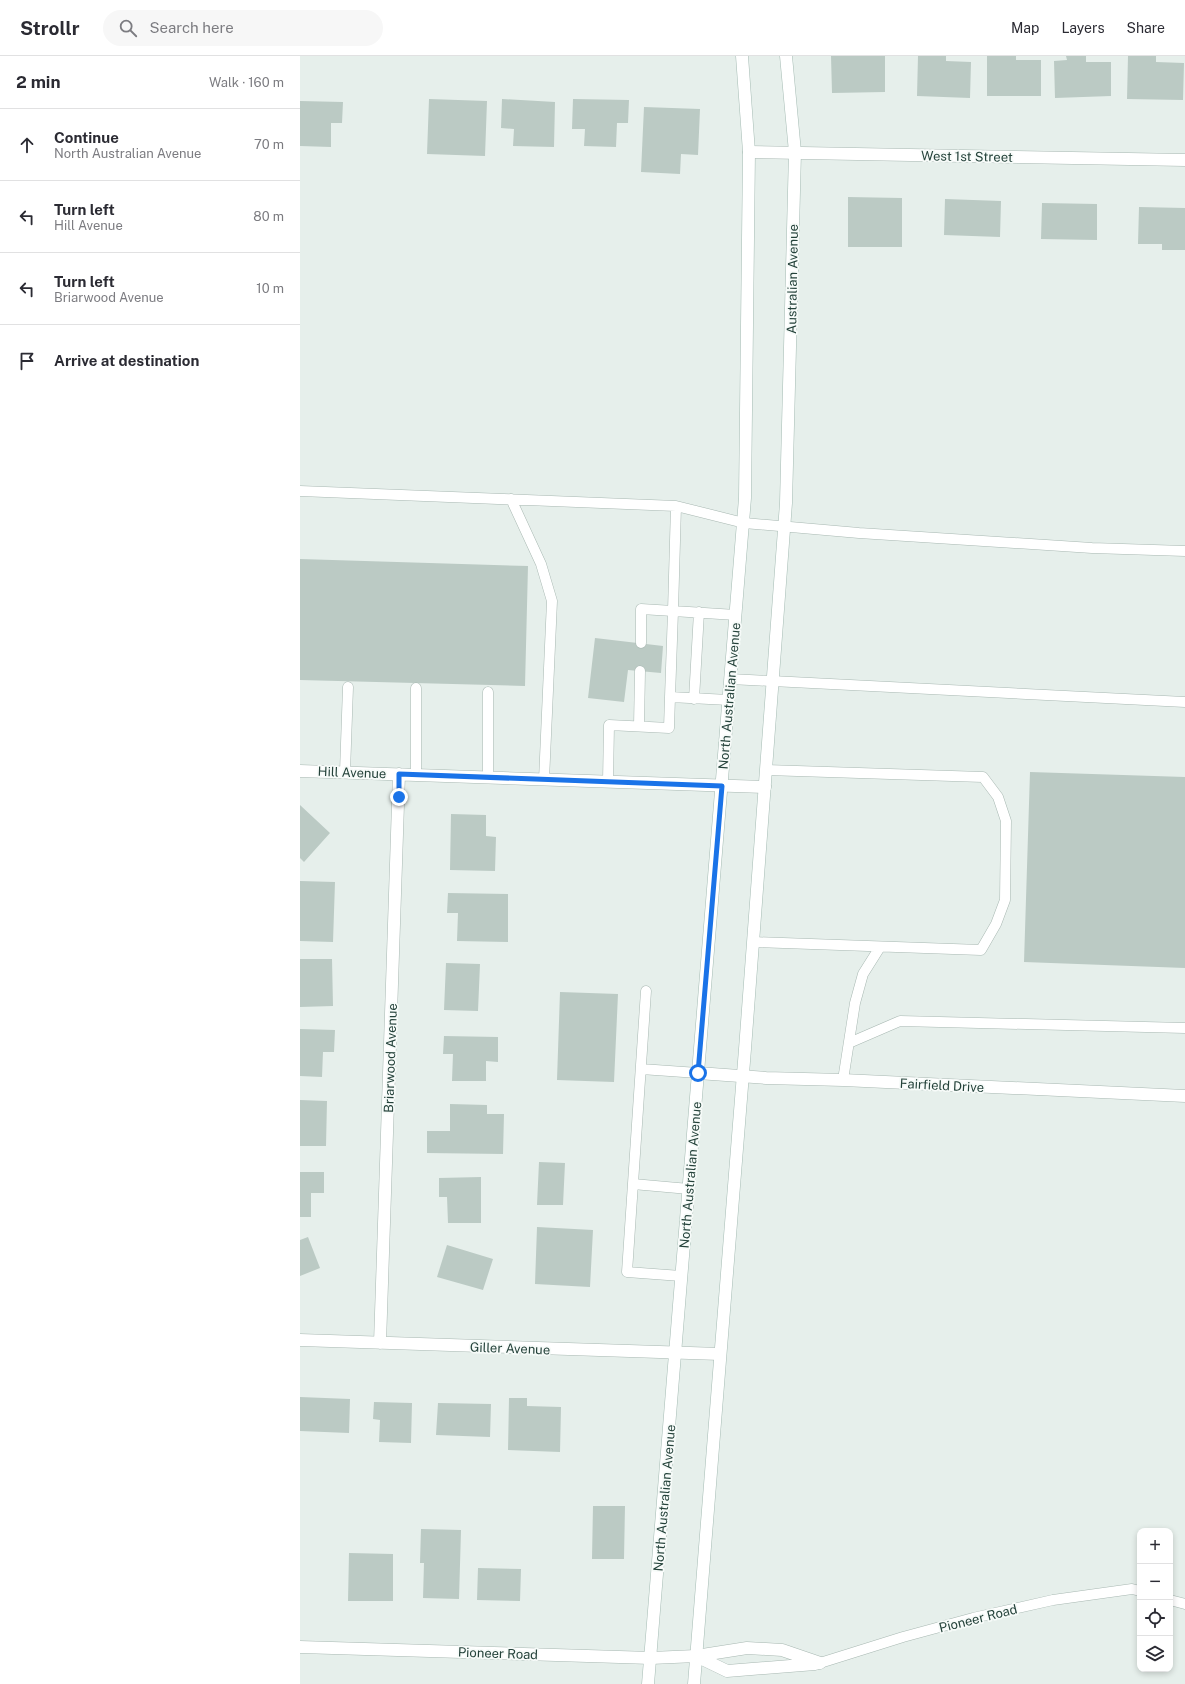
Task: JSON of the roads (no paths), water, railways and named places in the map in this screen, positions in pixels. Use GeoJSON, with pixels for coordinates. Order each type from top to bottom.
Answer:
{"type":"FeatureCollection","features":[{"type":"Feature","properties":{"kind":"main road"},"geometry":{"type":"LineString","coordinates":[[742,56],[749,152]]}},
{"type":"Feature","properties":{"kind":"main road","name":"Australian Avenue"},"geometry":{"type":"LineString","coordinates":[[785,526],[795,152],[786,56]]}},
{"type":"Feature","properties":{"kind":"main road","name":"West 1st Street"},"geometry":{"type":"LineString","coordinates":[[749,152],[1185,160]]}},
{"type":"Feature","properties":{"kind":"main road","name":"North Australian Avenue"},"geometry":{"type":"LineString","coordinates":[[648,1684],[728,700],[746,498],[749,152]]}},
{"type":"Feature","properties":{"kind":"main road"},"geometry":{"type":"LineString","coordinates":[[694,1684],[785,526]]}},
{"type":"Feature","properties":{"kind":"main road","name":"Hill Avenue"},"geometry":{"type":"LineString","coordinates":[[300,771],[765,787]]}},
{"type":"Feature","properties":{"kind":"main road","name":"Briarwood Avenue"},"geometry":{"type":"LineString","coordinates":[[380,1343],[399,774]]}},
{"type":"Feature","properties":{"kind":"main road","name":"Fairfield Drive"},"geometry":{"type":"LineString","coordinates":[[698,1073],[1185,1096]]}},
{"type":"Feature","properties":{"kind":"main road","name":"Giller Avenue"},"geometry":{"type":"LineString","coordinates":[[300,1340],[675,1354],[720,1354]]}},
{"type":"Feature","properties":{"kind":"main road","name":"Pioneer Road"},"geometry":{"type":"LineString","coordinates":[[300,1647],[651,1658],[696,1656],[747,1648],[782,1650],[820,1663]]}},
{"type":"Feature","properties":{"kind":"main road","name":"Pioneer Road"},"geometry":{"type":"LineString","coordinates":[[696,1656],[727,1671],[820,1663]]}},
{"type":"Feature","properties":{"kind":"lane"},"geometry":{"type":"LineString","coordinates":[[300,491],[676,506],[744,523],[859,534],[1085,547],[1185,550]]}},
{"type":"Feature","properties":{"kind":"lane"},"geometry":{"type":"LineString","coordinates":[[511,499],[541,564],[552,601],[544,780]]}},
{"type":"Feature","properties":{"kind":"lane"},"geometry":{"type":"LineString","coordinates":[[608,782],[609,725],[669,728],[676,506]]}},
{"type":"Feature","properties":{"kind":"lane"},"geometry":{"type":"LineString","coordinates":[[641,643],[641,609],[736,615]]}},
{"type":"Feature","properties":{"kind":"lane"},"geometry":{"type":"LineString","coordinates":[[694,699],[699,612]]}},
{"type":"Feature","properties":{"kind":"lane"},"geometry":{"type":"LineString","coordinates":[[639,726],[640,671]]}},
{"type":"Feature","properties":{"kind":"lane"},"geometry":{"type":"LineString","coordinates":[[730,680],[1185,702]]}},
{"type":"Feature","properties":{"kind":"lane"},"geometry":{"type":"LineString","coordinates":[[345,772],[348,687]]}},
{"type":"Feature","properties":{"kind":"lane"},"geometry":{"type":"LineString","coordinates":[[416,688],[416,774]]}},
{"type":"Feature","properties":{"kind":"lane"},"geometry":{"type":"LineString","coordinates":[[488,692],[488,777]]}},
{"type":"Feature","properties":{"kind":"lane"},"geometry":{"type":"LineString","coordinates":[[670,697],[728,700]]}},
{"type":"Feature","properties":{"kind":"lane"},"geometry":{"type":"LineString","coordinates":[[753,942],[981,950],[996,924],[1004,900],[1006,821],[998,797],[983,777],[766,770]]}},
{"type":"Feature","properties":{"kind":"lane"},"geometry":{"type":"LineString","coordinates":[[843,1080],[855,1003],[863,974],[880,947]]}},
{"type":"Feature","properties":{"kind":"lane"},"geometry":{"type":"LineString","coordinates":[[646,991],[627,1272],[682,1276]]}},
{"type":"Feature","properties":{"kind":"lane"},"geometry":{"type":"LineString","coordinates":[[849,1043],[900,1021],[1185,1028]]}},
{"type":"Feature","properties":{"kind":"lane"},"geometry":{"type":"LineString","coordinates":[[641,1069],[698,1073]]}},
{"type":"Feature","properties":{"kind":"lane"},"geometry":{"type":"LineString","coordinates":[[633,1184],[689,1189]]}},
{"type":"Feature","properties":{"kind":"lane","name":"Pioneer Road"},"geometry":{"type":"LineString","coordinates":[[820,1663],[903,1637],[973,1618],[1046,1601],[1132,1589],[1137,1591]]}},
{"type":"Feature","properties":{"kind":"lane"},"geometry":{"type":"LineString","coordinates":[[1173,1601],[1185,1604]]}}]}
